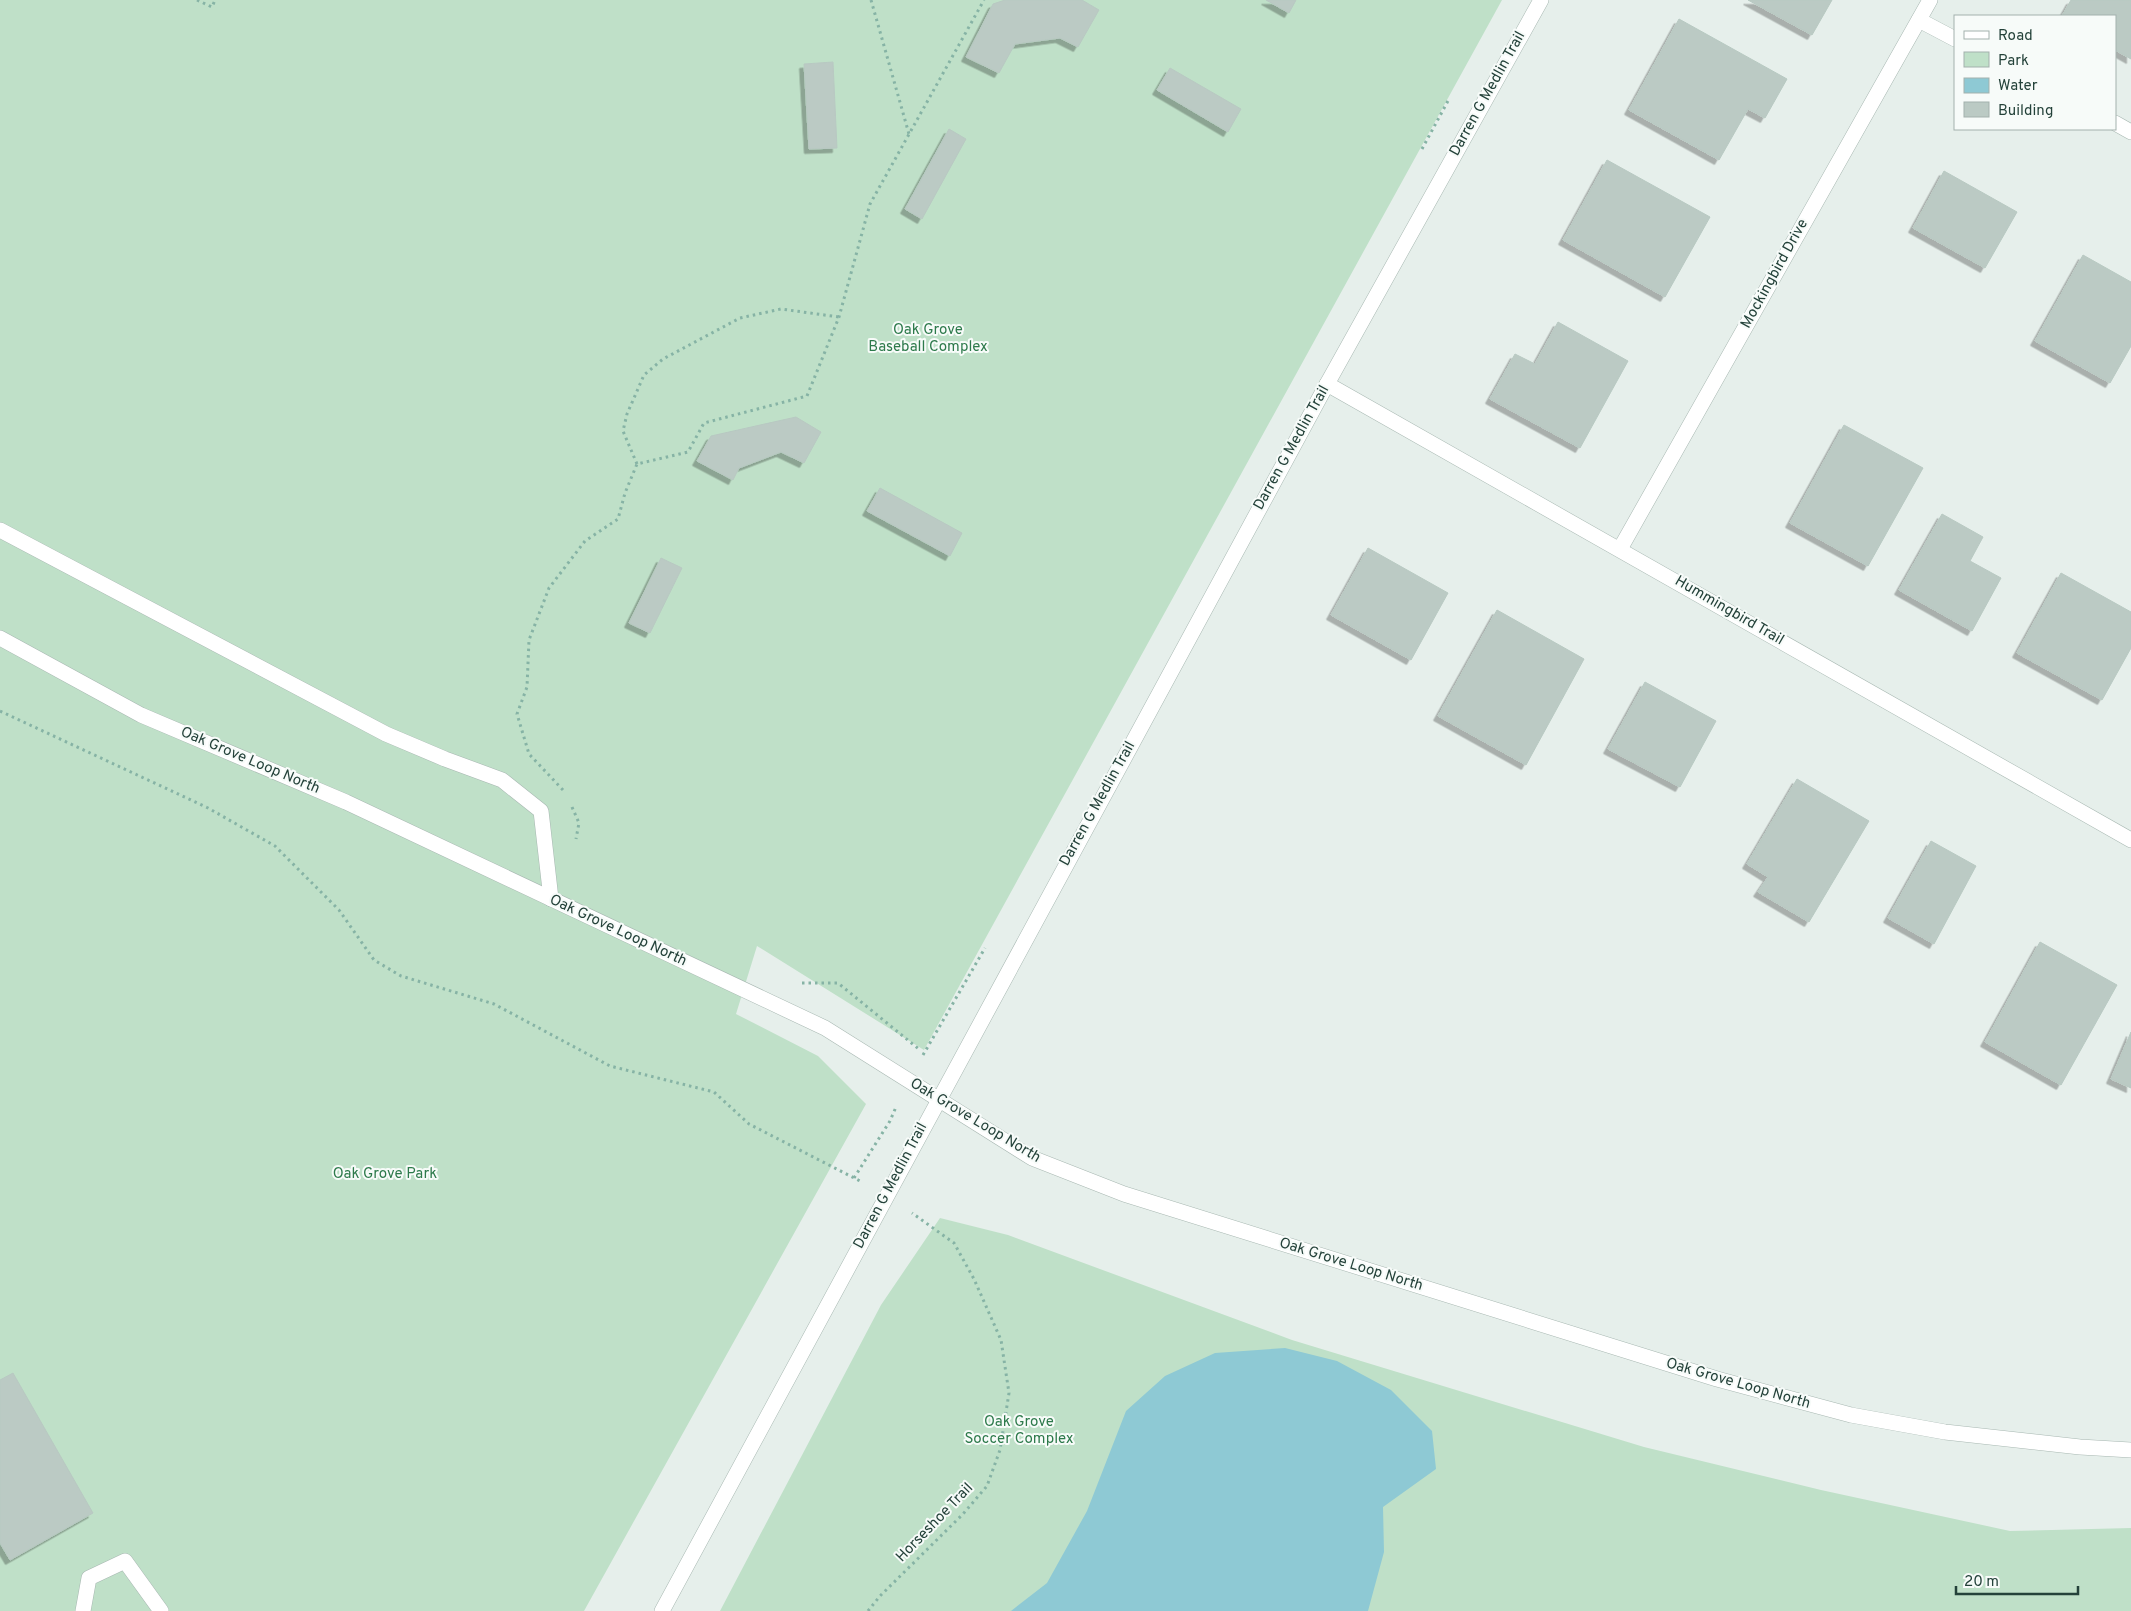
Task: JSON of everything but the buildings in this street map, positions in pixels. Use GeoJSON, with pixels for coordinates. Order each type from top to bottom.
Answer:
{"type":"FeatureCollection","features":[{"type":"Feature","properties":{"kind":"street","name":"Darren G Medlin Trail"},"geometry":{"type":"LineString","coordinates":[[662,1611],[1327,384],[1541,0]]}},
{"type":"Feature","properties":{"kind":"street","name":"Mockingbird Drive"},"geometry":{"type":"LineString","coordinates":[[1620,549],[1930,0]]}},
{"type":"Feature","properties":{"kind":"street"},"geometry":{"type":"LineString","coordinates":[[1919,20],[1954,38]]}},
{"type":"Feature","properties":{"kind":"street"},"geometry":{"type":"LineString","coordinates":[[2116,124],[2131,132]]}},
{"type":"Feature","properties":{"kind":"street","name":"Hummingbird Trail"},"geometry":{"type":"LineString","coordinates":[[1327,384],[2131,840]]}},
{"type":"Feature","properties":{"kind":"street"},"geometry":{"type":"LineString","coordinates":[[0,530],[386,734],[502,780],[541,811],[551,899]]}},
{"type":"Feature","properties":{"kind":"street","name":"Oak Grove Loop North"},"geometry":{"type":"LineString","coordinates":[[0,638],[141,715],[346,802],[824,1028],[1032,1158],[1124,1194],[1717,1380],[1851,1415],[1945,1432],[2080,1447],[2131,1450]]}},
{"type":"Feature","properties":{"kind":"street"},"geometry":{"type":"LineString","coordinates":[[83,1611],[89,1578],[125,1561],[161,1611]]}},
{"type":"Feature","properties":{"kind":"path"},"geometry":{"type":"LineString","coordinates":[[197,0],[212,7],[215,0]]}},
{"type":"Feature","properties":{"kind":"path"},"geometry":{"type":"LineString","coordinates":[[871,0],[909,134]]}},
{"type":"Feature","properties":{"kind":"path"},"geometry":{"type":"LineString","coordinates":[[636,464],[688,452],[704,423],[807,396],[838,317],[870,204],[984,0]]}},
{"type":"Feature","properties":{"kind":"path"},"geometry":{"type":"LineString","coordinates":[[565,794],[562,787],[530,754],[517,714],[526,687],[530,640],[549,588],[585,541],[618,519],[636,464],[623,431],[627,414],[644,375],[663,359],[740,318],[781,309],[838,317]]}},
{"type":"Feature","properties":{"kind":"path","name":"Horseshoe Trail"},"geometry":{"type":"LineString","coordinates":[[0,711],[208,808],[274,846],[339,910],[374,960],[401,976],[494,1004],[610,1066],[714,1092],[749,1124],[886,1195],[954,1243],[974,1279],[1001,1340],[1009,1393],[1000,1450],[987,1486],[963,1514],[880,1596],[868,1611]]}},
{"type":"Feature","properties":{"kind":"path"},"geometry":{"type":"LineString","coordinates":[[569,801],[579,823],[574,848]]}},
{"type":"Feature","properties":{"kind":"path"},"geometry":{"type":"LineString","coordinates":[[793,983],[838,983],[924,1054],[890,1121],[854,1178]]}},
{"type":"Feature","properties":{"kind":"green space"},"geometry":{"type":"Polygon","coordinates":[[[0,0],[1502,0],[924,1050],[757,946],[736,1014],[818,1056],[866,1104],[584,1611],[0,1611],[0,0]]]}},
{"type":"Feature","properties":{"kind":"green space","name":"Oak Grove Soccer Complex"},"geometry":{"type":"Polygon","coordinates":[[[940,1218],[1008,1235],[1292,1340],[1644,1447],[1821,1490],[2010,1531],[2131,1528],[2131,1611],[720,1611],[881,1305],[940,1218]]]}},
{"type":"Feature","properties":{"kind":"water"},"geometry":{"type":"Polygon","coordinates":[[[1285,1348],[1337,1361],[1391,1390],[1432,1431],[1436,1469],[1383,1507],[1384,1552],[1368,1611],[1011,1611],[1047,1583],[1087,1511],[1126,1411],[1165,1376],[1215,1353],[1285,1348]]]}},
{"type":"Feature","properties":{"kind":"park label","name":"Oak Grove Baseball Complex"},"geometry":{"type":"Point","coordinates":[928,338]}},
{"type":"Feature","properties":{"kind":"park label","name":"Oak Grove Park"},"geometry":{"type":"Point","coordinates":[385,1174]}}]}
